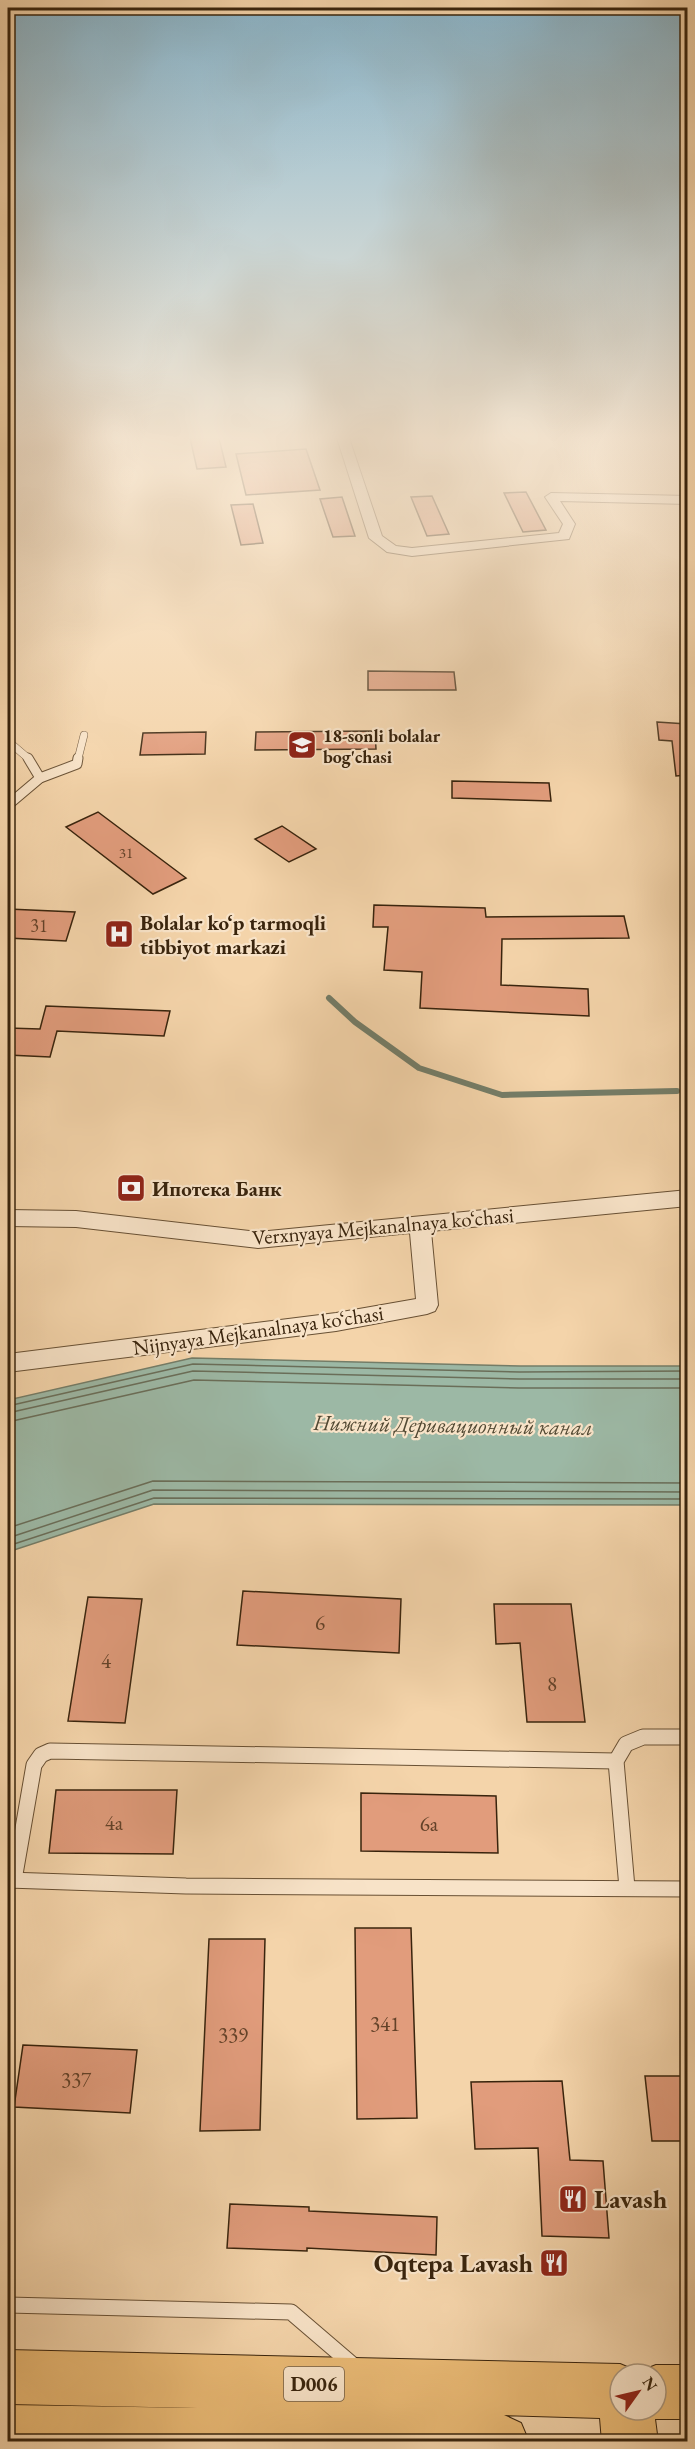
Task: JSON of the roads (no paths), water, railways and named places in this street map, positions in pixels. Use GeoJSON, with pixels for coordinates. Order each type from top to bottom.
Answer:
{"type":"FeatureCollection","features":[{"type":"Feature","properties":{"kind":"main road","name":"D006"},"geometry":{"type":"LineString","coordinates":[[8,2377],[608,2391]]}},
{"type":"Feature","properties":{"kind":"main road"},"geometry":{"type":"LineString","coordinates":[[668,2392],[687,2392]]}},
{"type":"Feature","properties":{"kind":"main road"},"geometry":{"type":"LineString","coordinates":[[628,2422],[630,2442]]}},
{"type":"Feature","properties":{"kind":"main road"},"geometry":{"type":"LineString","coordinates":[[8,2432],[502,2442]]}},
{"type":"Feature","properties":{"kind":"street","name":"Verxnyaya Mejkanalnaya ko‘chasi"},"geometry":{"type":"LineString","coordinates":[[8,1218],[76,1219],[258,1240],[687,1198]]}},
{"type":"Feature","properties":{"kind":"street","name":"Nijnyaya Mejkanalnaya ko‘chasi"},"geometry":{"type":"LineString","coordinates":[[8,1363],[336,1322],[427,1305],[420,1224]]}},
{"type":"Feature","properties":{"kind":"lane"},"geometry":{"type":"LineString","coordinates":[[8,805],[40,778],[76,764],[84,735]]}},
{"type":"Feature","properties":{"kind":"lane"},"geometry":{"type":"LineString","coordinates":[[8,741],[16,745],[27,756],[40,778]]}},
{"type":"Feature","properties":{"kind":"lane"},"geometry":{"type":"LineString","coordinates":[[627,1888],[616,1761],[626,1744],[643,1737],[687,1737]]}},
{"type":"Feature","properties":{"kind":"lane"},"geometry":{"type":"LineString","coordinates":[[616,1761],[50,1751],[41,1755],[34,1765],[11,1880],[186,1886],[687,1888]]}},
{"type":"Feature","properties":{"kind":"lane"},"geometry":{"type":"LineString","coordinates":[[8,2305],[291,2312],[377,2385]]}},
{"type":"Feature","properties":{"kind":"water","name":"Нижний Деривационный канал"},"geometry":{"type":"Polygon","coordinates":[[[192,1358],[520,1366],[687,1366],[687,1505],[154,1504],[8,1552],[8,1400],[192,1358]]]}},
{"type":"Feature","properties":{"kind":"waterway"},"geometry":{"type":"LineString","coordinates":[[329,998],[355,1022],[419,1068],[502,1095],[677,1091]]}},
{"type":"Feature","properties":{"kind":"place","name":"18-sonli bolalar bog'chasi"},"geometry":{"type":"Point","coordinates":[302,745]}},
{"type":"Feature","properties":{"kind":"place","name":"Bolalar ko‘p tarmoqli tibbiyot markazi"},"geometry":{"type":"Point","coordinates":[119,934]}},
{"type":"Feature","properties":{"kind":"place","name":"Ипотека Банк"},"geometry":{"type":"Point","coordinates":[131,1188]}},
{"type":"Feature","properties":{"kind":"place","name":"Lavash"},"geometry":{"type":"Point","coordinates":[573,2199]}},
{"type":"Feature","properties":{"kind":"place","name":"Oqtepa Lavash"},"geometry":{"type":"Point","coordinates":[554,2263]}}]}
